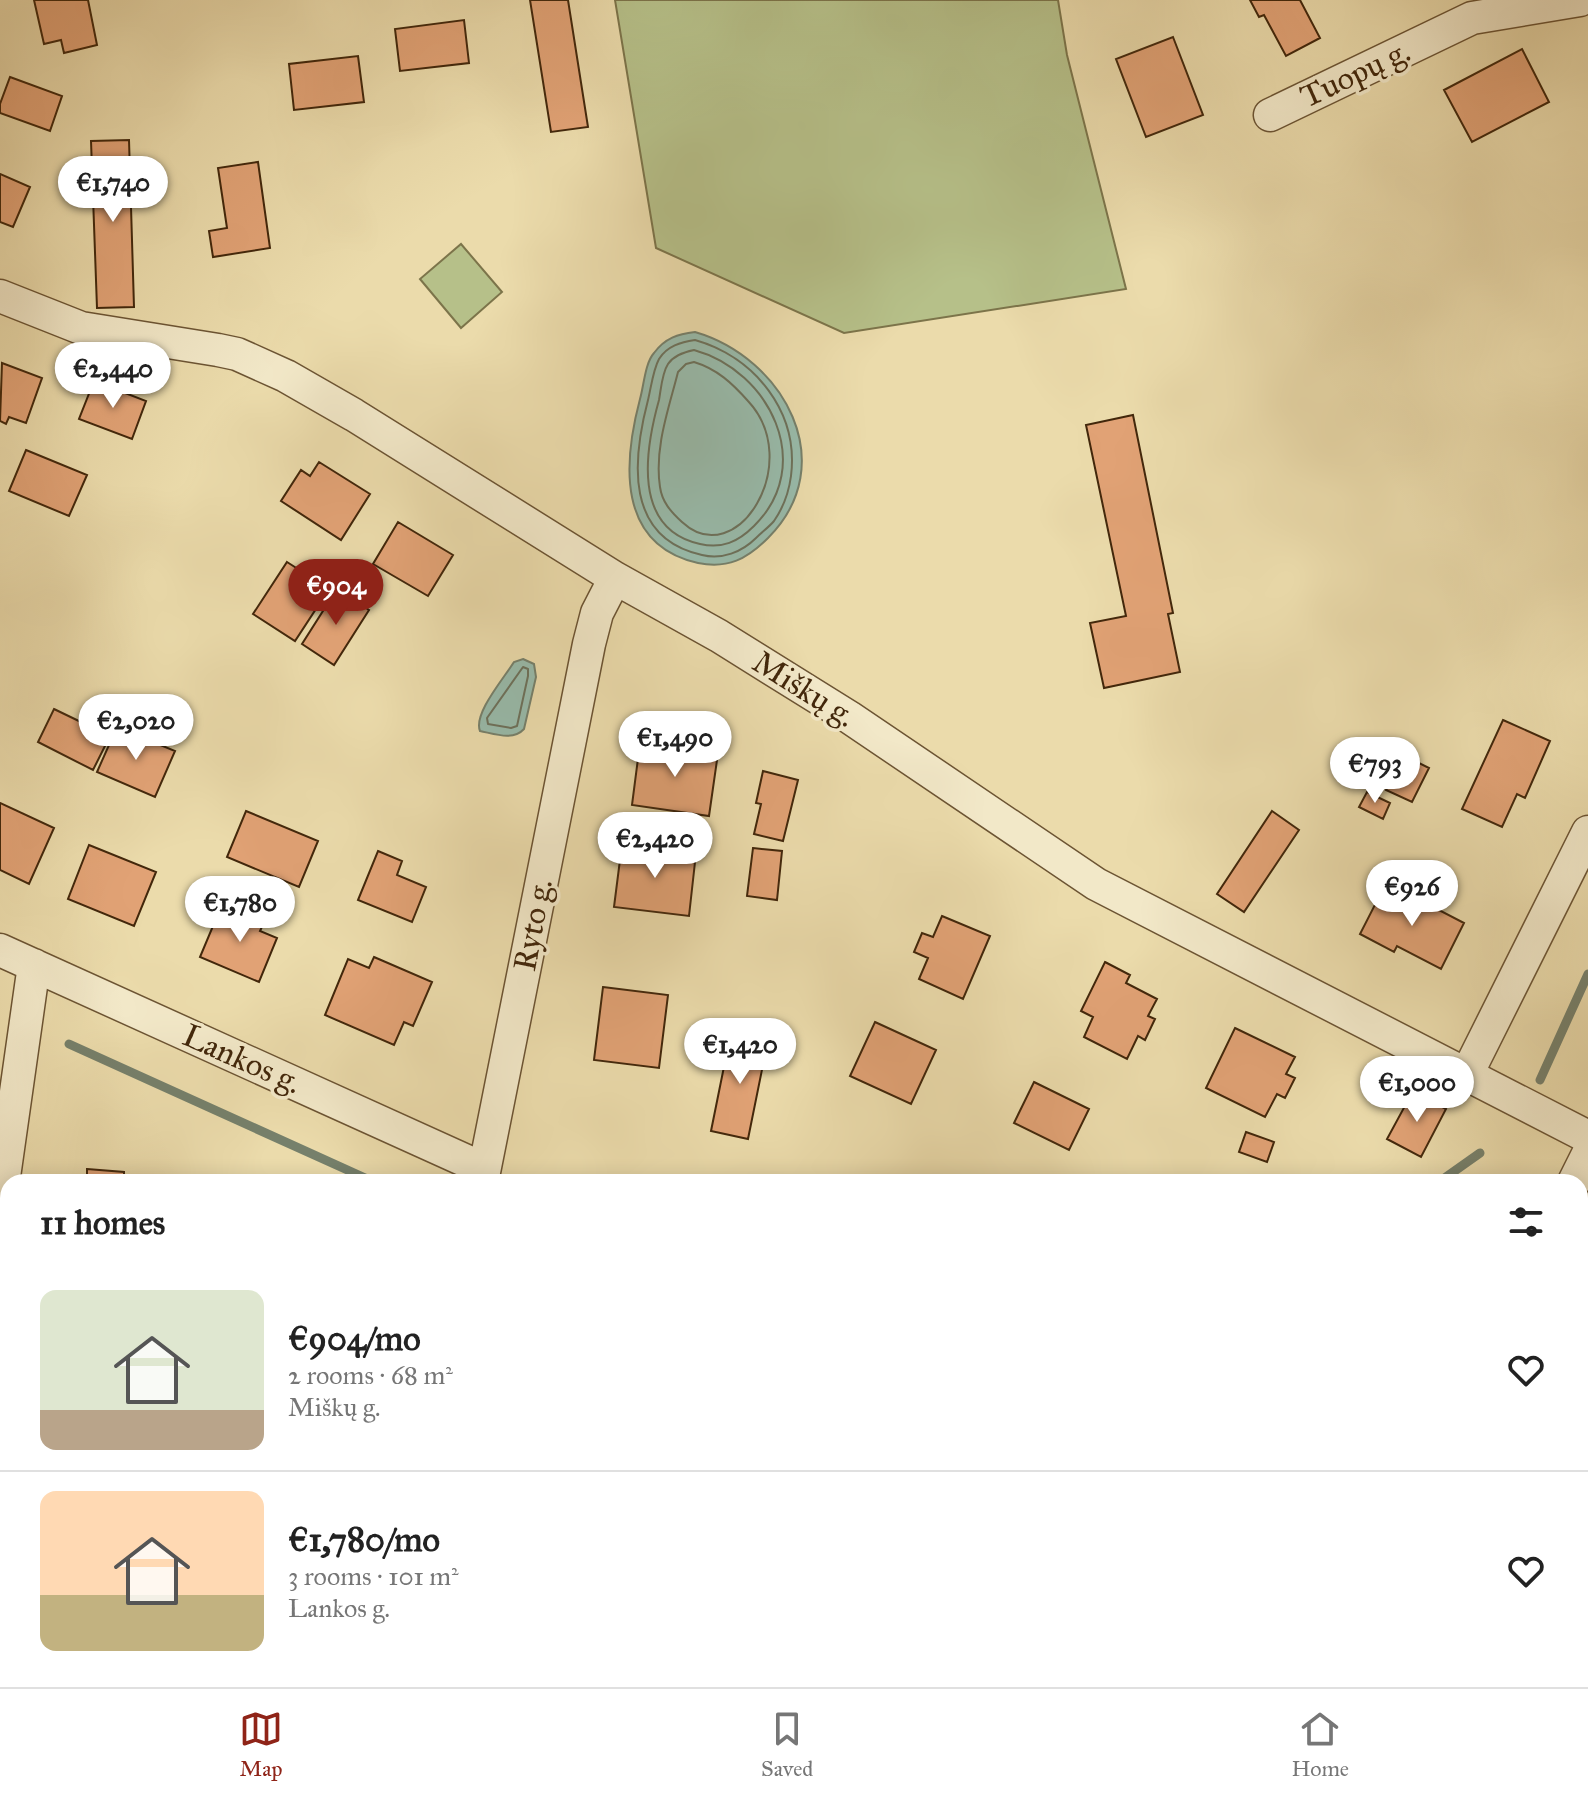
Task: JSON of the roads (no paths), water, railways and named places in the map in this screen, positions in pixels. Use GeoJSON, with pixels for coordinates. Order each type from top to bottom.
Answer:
{"type":"FeatureCollection","features":[{"type":"Feature","properties":{"kind":"street","name":"Tuopų g."},"geometry":{"type":"LineString","coordinates":[[1270,115],[1472,18],[1580,0]]}},
{"type":"Feature","properties":{"kind":"street","name":"Miškų g."},"geometry":{"type":"LineString","coordinates":[[0,296],[81,328],[218,350],[256,362],[354,415],[615,578],[719,636],[849,717],[1096,884],[1588,1137]]}},
{"type":"Feature","properties":{"kind":"street","name":"Ryto g."},"geometry":{"type":"LineString","coordinates":[[483,1174],[589,644],[597,613],[615,578]]}},
{"type":"Feature","properties":{"kind":"street"},"geometry":{"type":"LineString","coordinates":[[1466,1076],[1588,832]]}},
{"type":"Feature","properties":{"kind":"street","name":"Lankos g."},"geometry":{"type":"LineString","coordinates":[[0,950],[479,1174]]}},
{"type":"Feature","properties":{"kind":"street"},"geometry":{"type":"LineString","coordinates":[[4,1174],[34,965]]}},
{"type":"Feature","properties":{"kind":"street"},"geometry":{"type":"LineString","coordinates":[[1578,1174],[1588,1154]]}},
{"type":"Feature","properties":{"kind":"water"},"geometry":{"type":"Polygon","coordinates":[[[695,332],[727,345],[754,365],[777,389],[793,417],[801,447],[800,478],[790,509],[768,538],[752,552],[736,561],[719,565],[698,563],[672,553],[652,539],[640,520],[632,498],[630,449],[649,362],[667,340],[695,332]]]}},
{"type":"Feature","properties":{"kind":"water"},"geometry":{"type":"Polygon","coordinates":[[[523,659],[534,664],[536,677],[524,729],[509,736],[480,731],[481,715],[491,696],[514,662],[523,659]]]}},
{"type":"Feature","properties":{"kind":"waterway"},"geometry":{"type":"LineString","coordinates":[[1540,1080],[1588,974]]}},
{"type":"Feature","properties":{"kind":"waterway"},"geometry":{"type":"LineString","coordinates":[[69,1044],[356,1174]]}},
{"type":"Feature","properties":{"kind":"waterway"},"geometry":{"type":"LineString","coordinates":[[1450,1174],[1480,1153]]}}]}
